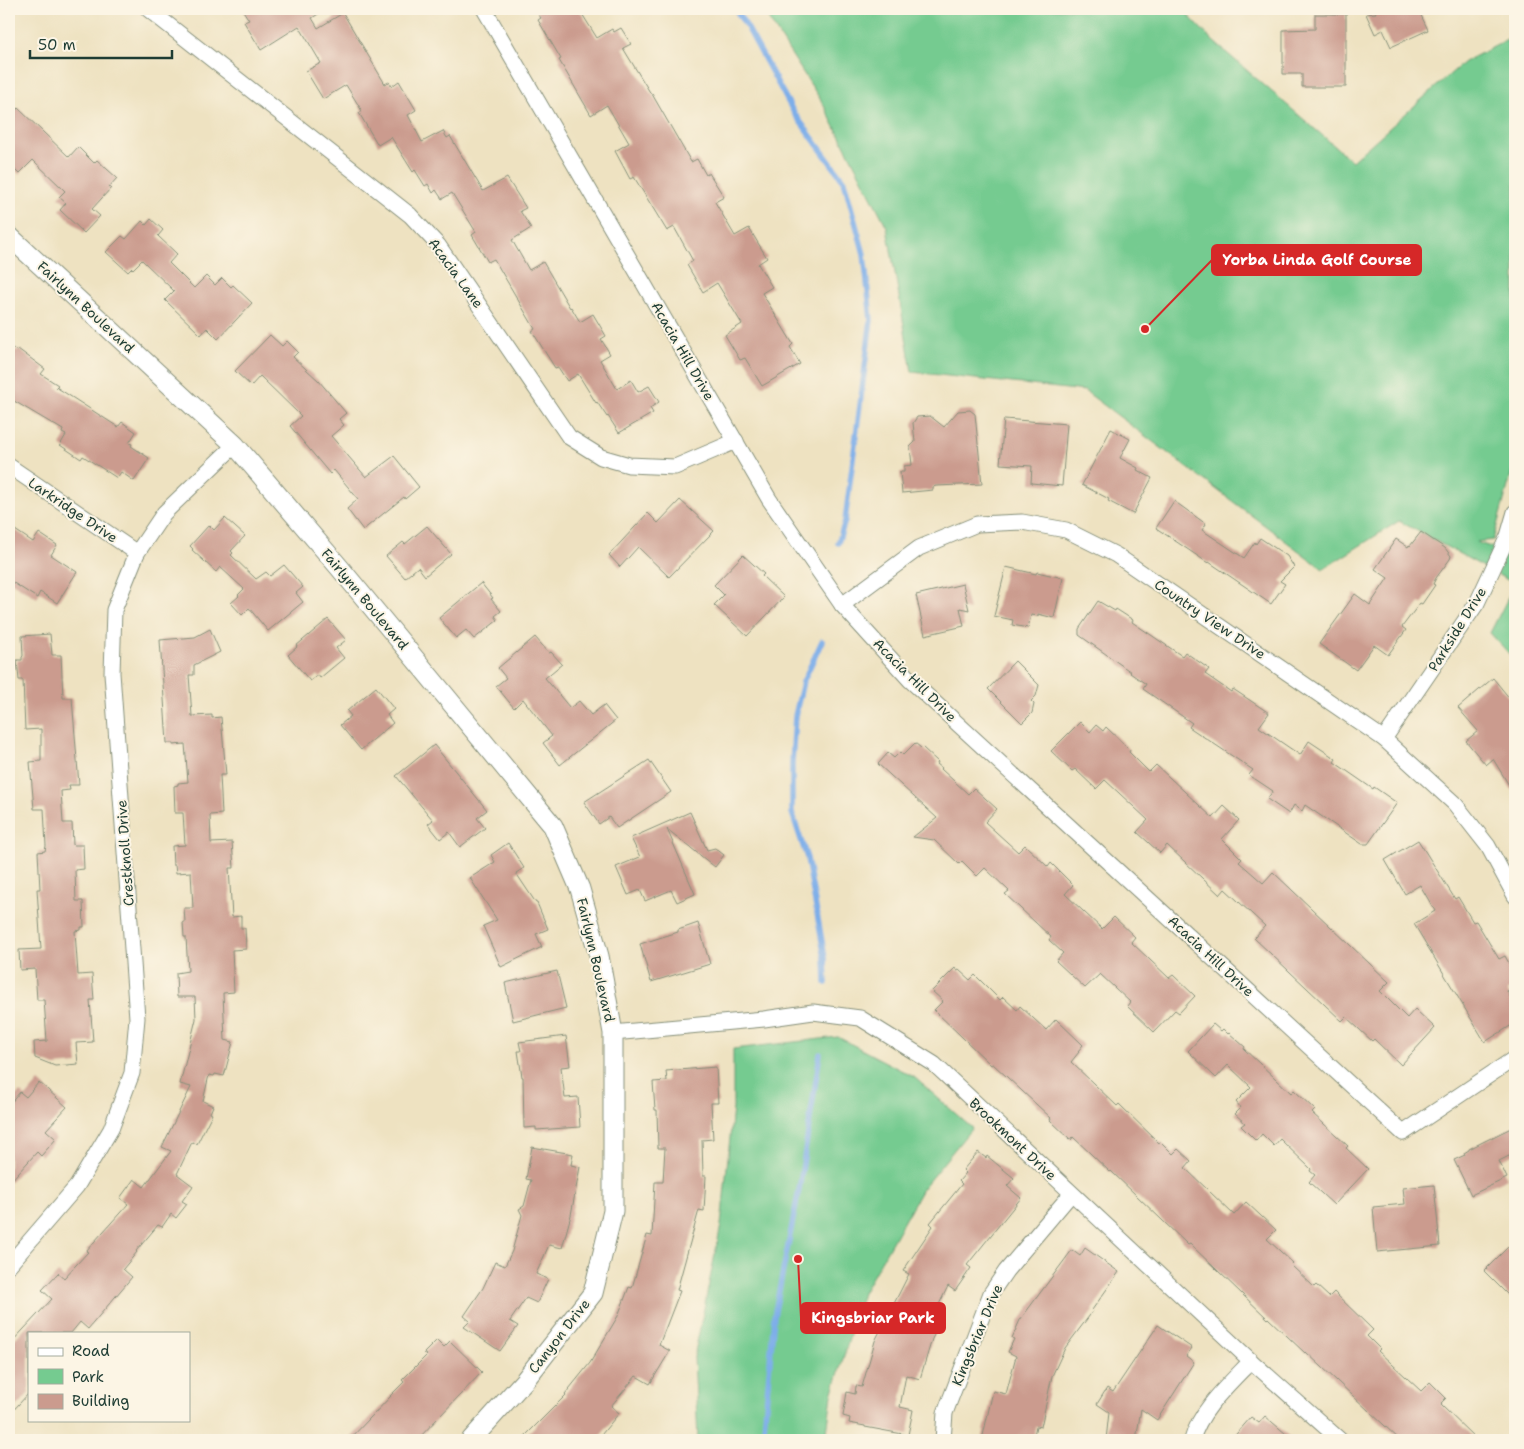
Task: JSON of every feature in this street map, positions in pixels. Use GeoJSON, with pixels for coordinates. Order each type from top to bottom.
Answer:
{"type":"FeatureCollection","features":[{"type":"Feature","properties":{"kind":"street","name":"Acacia Lane"},"geometry":{"type":"LineString","coordinates":[[148,9],[410,215],[438,245],[570,437],[601,457],[629,465],[675,468],[736,441]]}},
{"type":"Feature","properties":{"kind":"street","name":"Acacia Hill Drive"},"geometry":{"type":"LineString","coordinates":[[484,9],[769,498],[842,605],[910,680],[1403,1133],[1515,1058]]}},
{"type":"Feature","properties":{"kind":"street","name":"Fairlynn Boulevard"},"geometry":{"type":"LineString","coordinates":[[9,236],[235,445],[339,567],[553,826],[580,889],[598,956],[613,1033]]}},
{"type":"Feature","properties":{"kind":"street","name":"Crestknoll Drive"},"geometry":{"type":"LineString","coordinates":[[9,1266],[77,1186],[111,1129],[132,1073],[136,1018],[112,673],[114,610],[137,553],[164,513],[235,445]]}},
{"type":"Feature","properties":{"kind":"street","name":"Larkridge Drive"},"geometry":{"type":"LineString","coordinates":[[9,466],[137,553]]}},
{"type":"Feature","properties":{"kind":"street","name":"Parkside Drive"},"geometry":{"type":"LineString","coordinates":[[1384,739],[1477,603],[1508,536],[1515,512]]}},
{"type":"Feature","properties":{"kind":"street","name":"Country View Drive"},"geometry":{"type":"LineString","coordinates":[[842,605],[919,548],[977,524],[1022,522],[1066,530],[1116,555],[1384,739],[1455,804],[1488,846],[1515,896]]}},
{"type":"Feature","properties":{"kind":"street","name":"Brookmont Drive"},"geometry":{"type":"LineString","coordinates":[[613,1033],[764,1019],[813,1012],[860,1018],[934,1064],[1251,1361],[1340,1440]]}},
{"type":"Feature","properties":{"kind":"street","name":"Canyon Drive"},"geometry":{"type":"LineString","coordinates":[[471,1440],[525,1380],[593,1292],[613,1211],[613,1033]]}},
{"type":"Feature","properties":{"kind":"street","name":"Kingsbriar Drive"},"geometry":{"type":"LineString","coordinates":[[943,1440],[945,1413],[992,1293],[1006,1271],[1071,1194]]}},
{"type":"Feature","properties":{"kind":"street"},"geometry":{"type":"LineString","coordinates":[[1192,1440],[1195,1428],[1219,1394],[1251,1361]]}},
{"type":"Feature","properties":{"kind":"green space"},"geometry":{"type":"Polygon","coordinates":[[[762,9],[1182,9],[1213,41],[1352,161],[1464,62],[1515,36],[1515,461],[1493,540],[1476,542],[1515,555],[1515,584],[1399,521],[1323,569],[1085,391],[912,372],[887,227],[822,102],[762,9]]]}},
{"type":"Feature","properties":{"kind":"green space"},"geometry":{"type":"Polygon","coordinates":[[[1515,584],[1515,660],[1490,633],[1515,584]]]}},
{"type":"Feature","properties":{"kind":"green space"},"geometry":{"type":"Polygon","coordinates":[[[838,1037],[914,1077],[972,1128],[922,1189],[863,1293],[832,1395],[826,1440],[698,1440],[694,1357],[721,1225],[733,1108],[733,1049],[838,1037]]]}},
{"type":"Feature","properties":{"kind":"building"},"geometry":{"type":"Polygon","coordinates":[[[242,9],[326,9],[312,18],[318,28],[343,13],[385,84],[389,82],[392,86],[399,81],[416,110],[408,115],[422,142],[443,131],[447,138],[450,136],[483,191],[507,178],[526,208],[520,211],[531,228],[512,240],[529,270],[543,262],[580,322],[593,314],[606,336],[601,339],[610,354],[600,360],[617,389],[631,380],[638,392],[649,386],[659,402],[650,408],[653,413],[619,433],[608,416],[596,403],[578,374],[567,381],[558,367],[555,368],[532,331],[535,329],[494,259],[488,262],[472,235],[476,232],[452,193],[442,199],[436,190],[433,193],[428,184],[425,186],[415,170],[413,172],[391,137],[378,145],[359,113],[362,111],[346,85],[323,99],[306,71],[321,63],[299,26],[261,50],[244,22],[249,20],[242,9]]]}},
{"type":"Feature","properties":{"kind":"building"},"geometry":{"type":"Polygon","coordinates":[[[535,9],[579,9],[597,38],[612,29],[614,32],[621,28],[631,44],[623,48],[691,162],[697,159],[706,175],[709,173],[724,197],[715,202],[735,236],[749,228],[767,258],[758,264],[772,287],[762,293],[793,344],[790,347],[800,364],[762,386],[745,358],[740,360],[725,335],[742,324],[717,283],[703,292],[687,265],[693,261],[674,227],[667,231],[634,177],[630,179],[615,151],[629,143],[607,105],[591,115],[559,60],[561,59],[538,20],[541,18],[535,9]]]}},
{"type":"Feature","properties":{"kind":"building"},"geometry":{"type":"Polygon","coordinates":[[[1374,9],[1418,9],[1428,30],[1391,47],[1383,30],[1375,34],[1366,14],[1376,13],[1374,9]]]}},
{"type":"Feature","properties":{"kind":"building"},"geometry":{"type":"Polygon","coordinates":[[[1315,14],[1346,14],[1346,87],[1302,87],[1302,74],[1283,74],[1283,30],[1315,29],[1315,14]]]}},
{"type":"Feature","properties":{"kind":"building"},"geometry":{"type":"Polygon","coordinates":[[[18,108],[69,157],[78,147],[94,163],[97,160],[117,178],[109,187],[111,188],[92,209],[100,216],[84,233],[60,210],[66,203],[59,197],[65,191],[33,160],[19,174],[9,164],[9,118],[18,108]]]}},
{"type":"Feature","properties":{"kind":"building"},"geometry":{"type":"Polygon","coordinates":[[[151,219],[163,230],[158,236],[177,254],[169,263],[194,288],[206,276],[215,285],[222,278],[231,287],[233,285],[252,303],[218,339],[207,328],[201,335],[165,300],[174,291],[142,260],[128,272],[106,252],[122,236],[126,239],[142,221],[146,225],[151,219]]]}},
{"type":"Feature","properties":{"kind":"building"},"geometry":{"type":"Polygon","coordinates":[[[270,335],[282,346],[287,341],[298,352],[293,357],[319,381],[346,413],[339,419],[344,425],[331,436],[366,477],[394,456],[419,487],[363,530],[347,509],[358,499],[334,470],[330,474],[290,426],[301,416],[260,376],[251,386],[235,371],[270,335]]]}},
{"type":"Feature","properties":{"kind":"building"},"geometry":{"type":"Polygon","coordinates":[[[9,346],[17,351],[18,349],[45,369],[41,374],[58,385],[56,387],[118,427],[122,422],[136,432],[129,443],[149,458],[134,481],[121,472],[117,478],[83,456],[81,459],[60,445],[66,435],[62,433],[63,430],[9,398],[9,346]]]}},
{"type":"Feature","properties":{"kind":"building"},"geometry":{"type":"Polygon","coordinates":[[[970,410],[975,414],[982,484],[936,486],[933,487],[933,490],[902,493],[900,472],[904,472],[904,466],[912,465],[910,447],[915,442],[913,423],[917,417],[930,416],[944,427],[958,411],[970,410]]]}},
{"type":"Feature","properties":{"kind":"building"},"geometry":{"type":"Polygon","coordinates":[[[1004,419],[1067,424],[1062,486],[1031,483],[1032,466],[1000,464],[1004,419]]]}},
{"type":"Feature","properties":{"kind":"building"},"geometry":{"type":"Polygon","coordinates":[[[1111,429],[1130,439],[1120,458],[1152,478],[1133,514],[1082,485],[1111,429]]]}},
{"type":"Feature","properties":{"kind":"building"},"geometry":{"type":"Polygon","coordinates":[[[680,500],[714,531],[669,577],[638,547],[620,567],[609,555],[648,513],[658,523],[680,500]]]}},
{"type":"Feature","properties":{"kind":"building"},"geometry":{"type":"Polygon","coordinates":[[[1174,501],[1206,524],[1202,530],[1244,558],[1260,538],[1287,556],[1294,567],[1280,581],[1285,584],[1271,604],[1156,528],[1174,501]]]}},
{"type":"Feature","properties":{"kind":"building"},"geometry":{"type":"Polygon","coordinates":[[[225,518],[245,536],[231,551],[233,553],[231,555],[256,579],[266,572],[270,576],[284,565],[303,587],[296,593],[303,602],[268,631],[249,608],[242,615],[231,603],[244,589],[220,567],[216,572],[190,546],[209,525],[214,530],[225,518]]]}},
{"type":"Feature","properties":{"kind":"building"},"geometry":{"type":"Polygon","coordinates":[[[9,526],[33,542],[39,533],[57,545],[51,555],[77,572],[57,603],[40,592],[37,598],[9,580],[9,526]]]}},
{"type":"Feature","properties":{"kind":"building"},"geometry":{"type":"Polygon","coordinates":[[[427,526],[451,554],[425,576],[418,567],[405,578],[386,556],[403,542],[405,544],[427,526]]]}},
{"type":"Feature","properties":{"kind":"building"},"geometry":{"type":"Polygon","coordinates":[[[1421,532],[1445,548],[1451,556],[1450,559],[1436,578],[1433,584],[1435,585],[1422,604],[1420,603],[1402,627],[1406,630],[1388,655],[1374,645],[1356,670],[1319,644],[1355,594],[1370,605],[1388,578],[1375,569],[1396,539],[1408,547],[1421,532]]]}},
{"type":"Feature","properties":{"kind":"building"},"geometry":{"type":"Polygon","coordinates":[[[743,555],[764,574],[762,576],[784,597],[747,636],[714,605],[724,595],[714,585],[743,555]]]}},
{"type":"Feature","properties":{"kind":"building"},"geometry":{"type":"Polygon","coordinates":[[[1006,567],[1063,578],[1054,618],[1038,614],[1038,616],[1031,615],[1028,628],[1012,625],[1013,620],[994,616],[1006,567]]]}},
{"type":"Feature","properties":{"kind":"building"},"geometry":{"type":"Polygon","coordinates":[[[481,583],[501,611],[495,616],[498,620],[474,639],[466,630],[456,638],[439,618],[481,583]]]}},
{"type":"Feature","properties":{"kind":"building"},"geometry":{"type":"Polygon","coordinates":[[[963,584],[969,610],[960,608],[964,626],[925,635],[916,595],[963,584]]]}},
{"type":"Feature","properties":{"kind":"building"},"geometry":{"type":"Polygon","coordinates":[[[1098,601],[1115,611],[1116,609],[1133,620],[1132,622],[1182,656],[1185,652],[1209,669],[1205,674],[1231,692],[1233,689],[1269,713],[1259,727],[1300,755],[1309,741],[1336,759],[1334,762],[1397,803],[1368,844],[1362,844],[1305,805],[1302,811],[1294,805],[1289,814],[1267,799],[1273,791],[1249,775],[1253,770],[1189,727],[1192,723],[1143,689],[1146,684],[1079,635],[1079,629],[1098,601]]]}},
{"type":"Feature","properties":{"kind":"building"},"geometry":{"type":"Polygon","coordinates":[[[328,619],[346,640],[336,648],[344,658],[320,678],[318,675],[310,681],[288,655],[328,619]]]}},
{"type":"Feature","properties":{"kind":"building"},"geometry":{"type":"Polygon","coordinates":[[[210,629],[220,652],[194,665],[194,675],[189,675],[192,716],[212,715],[212,718],[221,717],[226,775],[220,775],[222,814],[210,815],[211,843],[232,842],[234,868],[229,868],[232,917],[241,916],[241,928],[245,928],[246,949],[232,950],[234,992],[223,993],[225,1040],[233,1042],[224,1076],[209,1075],[203,1101],[213,1106],[210,1113],[212,1114],[197,1144],[192,1142],[177,1174],[193,1186],[182,1201],[187,1204],[176,1218],[171,1214],[162,1227],[158,1225],[136,1251],[123,1269],[132,1277],[88,1329],[80,1322],[72,1332],[28,1332],[28,1394],[9,1415],[9,1345],[52,1299],[42,1290],[58,1273],[64,1278],[128,1204],[120,1198],[134,1179],[144,1187],[171,1151],[162,1147],[191,1087],[180,1084],[196,1019],[195,997],[177,997],[176,973],[188,971],[183,922],[185,922],[184,908],[193,908],[191,872],[176,873],[175,865],[173,865],[172,846],[185,845],[183,813],[175,813],[174,786],[178,785],[178,783],[188,782],[185,744],[173,745],[173,743],[167,743],[160,640],[195,637],[210,629]]]}},
{"type":"Feature","properties":{"kind":"building"},"geometry":{"type":"Polygon","coordinates":[[[50,634],[52,655],[61,655],[63,698],[72,698],[79,785],[69,785],[70,790],[61,791],[63,823],[72,823],[73,845],[83,845],[84,869],[75,870],[76,901],[83,901],[84,927],[81,927],[81,930],[75,931],[78,975],[92,974],[94,1000],[90,1000],[93,1042],[76,1043],[78,1064],[55,1066],[35,1058],[34,1042],[47,1041],[44,1000],[37,1000],[35,969],[20,970],[19,950],[41,949],[37,889],[40,889],[38,852],[45,851],[46,846],[44,809],[34,809],[30,762],[41,761],[41,729],[25,730],[23,680],[19,680],[17,660],[22,660],[23,656],[22,636],[50,634]]]}},
{"type":"Feature","properties":{"kind":"building"},"geometry":{"type":"Polygon","coordinates":[[[535,637],[562,664],[545,678],[570,708],[579,701],[591,715],[604,705],[616,720],[560,765],[543,743],[552,736],[523,699],[514,708],[496,686],[506,678],[498,668],[535,637]]]}},
{"type":"Feature","properties":{"kind":"building"},"geometry":{"type":"Polygon","coordinates":[[[1015,661],[1039,685],[1036,696],[1031,701],[1034,704],[1032,713],[1022,723],[988,689],[1015,661]]]}},
{"type":"Feature","properties":{"kind":"building"},"geometry":{"type":"Polygon","coordinates":[[[1493,678],[1515,705],[1515,795],[1493,759],[1486,765],[1466,741],[1478,731],[1458,708],[1493,678]]]}},
{"type":"Feature","properties":{"kind":"building"},"geometry":{"type":"Polygon","coordinates":[[[376,687],[394,709],[387,715],[393,723],[361,750],[340,725],[351,716],[347,711],[376,687]]]}},
{"type":"Feature","properties":{"kind":"building"},"geometry":{"type":"Polygon","coordinates":[[[1080,722],[1090,732],[1096,725],[1103,731],[1106,727],[1149,772],[1156,765],[1213,818],[1224,806],[1239,820],[1222,839],[1242,859],[1239,862],[1263,883],[1273,872],[1389,982],[1380,991],[1407,1018],[1415,1009],[1435,1028],[1401,1065],[1374,1039],[1372,1041],[1346,1017],[1342,1021],[1254,938],[1265,926],[1225,889],[1220,895],[1167,845],[1160,853],[1137,832],[1148,820],[1105,780],[1096,789],[1075,769],[1072,771],[1051,751],[1080,722]]]}},
{"type":"Feature","properties":{"kind":"building"},"geometry":{"type":"Polygon","coordinates":[[[915,743],[938,762],[937,764],[941,769],[968,794],[974,788],[997,809],[985,822],[1018,852],[1025,845],[1048,867],[1051,863],[1073,885],[1065,894],[1102,929],[1114,917],[1135,937],[1131,942],[1169,978],[1173,975],[1195,996],[1179,1013],[1175,1010],[1154,1032],[1127,1006],[1130,1002],[1100,974],[1085,988],[1056,961],[1063,953],[1049,940],[1051,937],[1005,894],[1009,891],[985,868],[977,876],[962,861],[959,864],[934,840],[913,837],[937,818],[878,764],[888,753],[894,758],[900,752],[903,755],[915,743]]]}},
{"type":"Feature","properties":{"kind":"building"},"geometry":{"type":"Polygon","coordinates":[[[434,745],[487,810],[477,818],[485,828],[460,847],[449,832],[440,839],[428,824],[433,820],[396,776],[434,745]]]}},
{"type":"Feature","properties":{"kind":"building"},"geometry":{"type":"Polygon","coordinates":[[[649,760],[671,792],[617,828],[609,817],[599,824],[584,802],[649,760]]]}},
{"type":"Feature","properties":{"kind":"building"},"geometry":{"type":"Polygon","coordinates":[[[690,812],[707,850],[715,848],[724,855],[715,867],[667,829],[695,894],[677,902],[671,890],[645,901],[640,890],[628,895],[616,867],[640,857],[631,838],[690,812]]]}},
{"type":"Feature","properties":{"kind":"building"},"geometry":{"type":"Polygon","coordinates":[[[1418,840],[1455,899],[1458,897],[1473,922],[1476,921],[1499,959],[1505,956],[1515,974],[1515,986],[1507,991],[1515,1005],[1515,1023],[1485,1042],[1414,924],[1435,911],[1420,885],[1405,894],[1385,860],[1418,840]]]}},
{"type":"Feature","properties":{"kind":"building"},"geometry":{"type":"Polygon","coordinates":[[[508,843],[524,868],[516,873],[537,903],[548,929],[536,934],[542,947],[501,967],[483,926],[497,920],[470,878],[495,862],[491,855],[508,843]]]}},
{"type":"Feature","properties":{"kind":"building"},"geometry":{"type":"Polygon","coordinates":[[[698,923],[710,964],[651,982],[640,944],[678,932],[678,930],[698,923]]]}},
{"type":"Feature","properties":{"kind":"building"},"geometry":{"type":"Polygon","coordinates":[[[955,968],[970,980],[975,975],[1000,1000],[1003,997],[1017,1010],[1020,1006],[1046,1030],[1056,1019],[1083,1045],[1071,1062],[1117,1106],[1119,1104],[1159,1143],[1161,1142],[1173,1154],[1178,1149],[1191,1161],[1185,1168],[1234,1215],[1246,1202],[1276,1230],[1267,1239],[1293,1263],[1291,1265],[1314,1287],[1316,1285],[1329,1297],[1334,1292],[1373,1330],[1367,1336],[1380,1349],[1378,1351],[1421,1391],[1430,1382],[1446,1398],[1441,1405],[1477,1440],[1400,1440],[1268,1319],[1190,1244],[1188,1245],[1111,1171],[1073,1137],[1071,1140],[1050,1120],[1051,1118],[993,1064],[991,1065],[934,1010],[943,1001],[932,991],[955,968]]]}},
{"type":"Feature","properties":{"kind":"building"},"geometry":{"type":"Polygon","coordinates":[[[557,971],[566,1008],[513,1021],[505,983],[557,971]]]}},
{"type":"Feature","properties":{"kind":"building"},"geometry":{"type":"Polygon","coordinates":[[[1213,1024],[1221,1031],[1223,1029],[1229,1033],[1245,1047],[1244,1049],[1291,1093],[1294,1090],[1315,1110],[1312,1113],[1348,1146],[1346,1148],[1368,1169],[1334,1205],[1309,1182],[1315,1175],[1310,1171],[1311,1169],[1280,1139],[1274,1146],[1262,1134],[1256,1141],[1241,1126],[1245,1123],[1235,1114],[1241,1108],[1236,1102],[1251,1087],[1228,1065],[1216,1078],[1188,1051],[1213,1024]]]}},
{"type":"Feature","properties":{"kind":"building"},"geometry":{"type":"Polygon","coordinates":[[[566,1036],[570,1066],[561,1067],[565,1098],[578,1097],[580,1127],[536,1130],[536,1127],[524,1128],[523,1077],[518,1051],[521,1051],[519,1042],[566,1036]]]}},
{"type":"Feature","properties":{"kind":"building"},"geometry":{"type":"Polygon","coordinates":[[[716,1067],[718,1103],[711,1103],[713,1139],[702,1140],[703,1176],[706,1176],[704,1211],[699,1210],[677,1290],[680,1291],[659,1345],[670,1351],[650,1384],[636,1376],[611,1406],[619,1413],[597,1440],[521,1440],[566,1395],[590,1363],[618,1316],[629,1287],[632,1288],[647,1235],[652,1236],[655,1182],[663,1182],[665,1148],[658,1148],[657,1110],[655,1110],[653,1082],[667,1081],[666,1071],[716,1067]]]}},
{"type":"Feature","properties":{"kind":"building"},"geometry":{"type":"Polygon","coordinates":[[[39,1082],[67,1107],[46,1130],[56,1139],[41,1156],[37,1152],[9,1183],[9,1105],[20,1092],[26,1097],[39,1082]]]}},
{"type":"Feature","properties":{"kind":"building"},"geometry":{"type":"Polygon","coordinates":[[[1515,1126],[1515,1153],[1499,1161],[1507,1178],[1471,1195],[1454,1160],[1465,1155],[1464,1153],[1469,1149],[1515,1126]]]}},
{"type":"Feature","properties":{"kind":"building"},"geometry":{"type":"Polygon","coordinates":[[[532,1147],[573,1154],[571,1165],[580,1167],[571,1215],[562,1248],[549,1245],[536,1274],[548,1279],[537,1303],[526,1298],[510,1321],[518,1326],[500,1351],[464,1327],[470,1321],[464,1316],[483,1288],[495,1262],[505,1266],[512,1251],[522,1215],[519,1209],[524,1206],[531,1180],[526,1179],[532,1147]]]}},
{"type":"Feature","properties":{"kind":"building"},"geometry":{"type":"Polygon","coordinates":[[[978,1152],[986,1158],[987,1156],[1014,1178],[1007,1186],[1021,1198],[967,1265],[971,1268],[955,1291],[948,1286],[933,1317],[941,1321],[932,1339],[920,1379],[906,1375],[900,1407],[913,1410],[908,1435],[849,1423],[850,1418],[843,1416],[847,1392],[855,1394],[856,1386],[862,1387],[875,1341],[909,1274],[903,1271],[933,1226],[930,1223],[962,1184],[959,1181],[966,1173],[963,1170],[978,1152]]]}},
{"type":"Feature","properties":{"kind":"building"},"geometry":{"type":"Polygon","coordinates":[[[1434,1185],[1440,1246],[1377,1252],[1373,1207],[1405,1204],[1403,1188],[1434,1185]]]}},
{"type":"Feature","properties":{"kind":"building"},"geometry":{"type":"Polygon","coordinates":[[[1515,1240],[1515,1302],[1484,1271],[1515,1240]]]}},
{"type":"Feature","properties":{"kind":"building"},"geometry":{"type":"Polygon","coordinates":[[[1085,1248],[1119,1272],[1065,1348],[1052,1376],[1041,1427],[1036,1426],[1033,1440],[982,1440],[993,1391],[1006,1394],[1016,1356],[1008,1352],[1020,1320],[1072,1250],[1080,1256],[1085,1248]]]}},
{"type":"Feature","properties":{"kind":"building"},"geometry":{"type":"Polygon","coordinates":[[[1158,1325],[1192,1348],[1186,1356],[1194,1362],[1157,1420],[1141,1409],[1136,1440],[1106,1440],[1109,1412],[1097,1404],[1107,1388],[1113,1392],[1158,1325]]]}},
{"type":"Feature","properties":{"kind":"building"},"geometry":{"type":"Polygon","coordinates":[[[437,1340],[444,1347],[450,1341],[482,1372],[417,1440],[349,1440],[404,1382],[402,1380],[427,1355],[424,1353],[437,1340]]]}},
{"type":"Feature","properties":{"kind":"building"},"geometry":{"type":"Polygon","coordinates":[[[1265,1416],[1293,1440],[1231,1440],[1251,1417],[1259,1423],[1265,1416]]]}},
{"type":"Feature","properties":{"kind":"waterway"},"geometry":{"type":"LineString","coordinates":[[735,9],[747,27],[794,113],[844,181],[864,254],[871,320],[845,521],[838,543]]}},
{"type":"Feature","properties":{"kind":"waterway"},"geometry":{"type":"LineString","coordinates":[[822,641],[803,682],[795,716],[792,763],[792,813],[807,858],[825,958],[826,983]]}},
{"type":"Feature","properties":{"kind":"waterway"},"geometry":{"type":"LineString","coordinates":[[763,1440],[774,1316],[799,1190],[820,1054]]}},
{"type":"Feature","properties":{"kind":"place","name":"Yorba Linda Golf Course"},"geometry":{"type":"Point","coordinates":[1145,329]}},
{"type":"Feature","properties":{"kind":"place","name":"Kingsbriar Park"},"geometry":{"type":"Point","coordinates":[798,1259]}}]}
